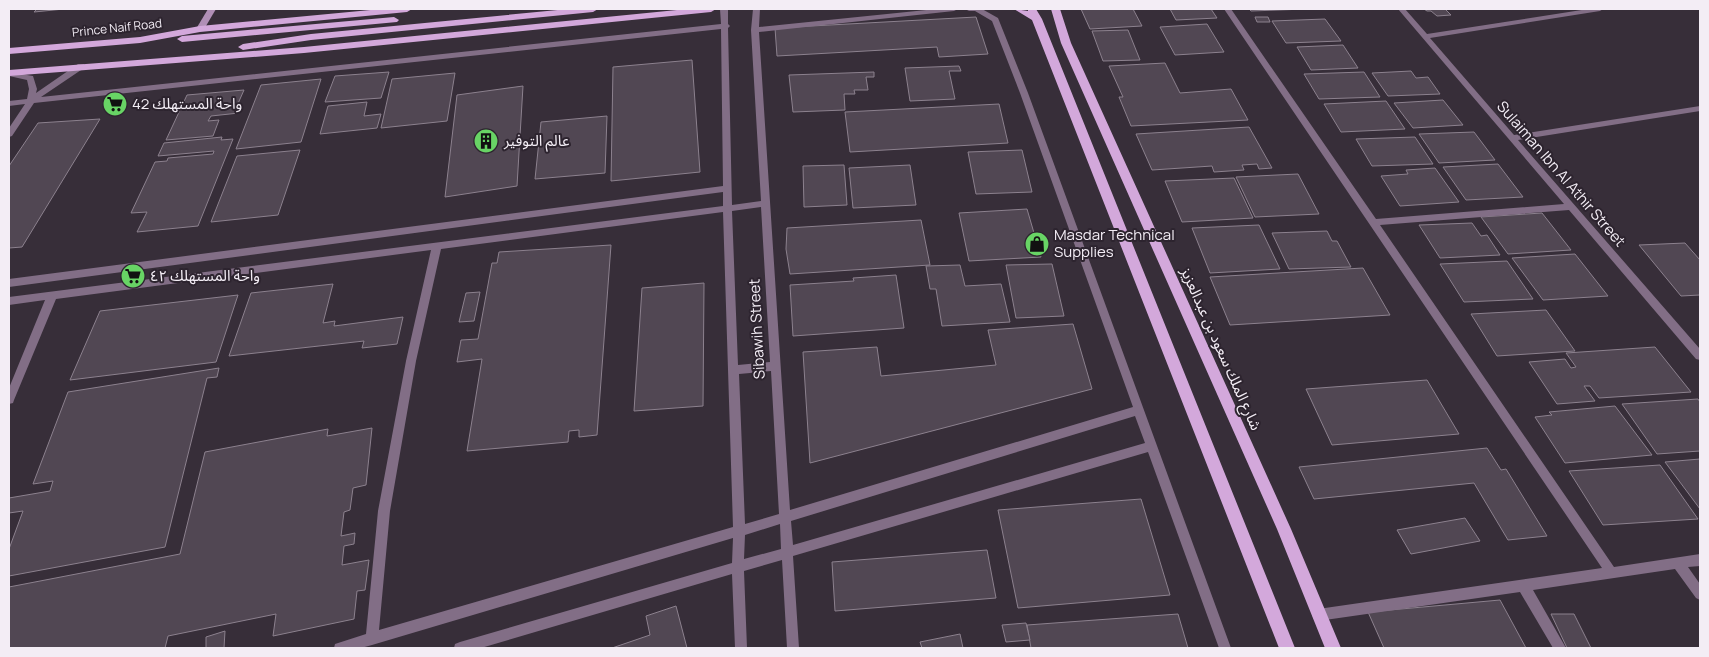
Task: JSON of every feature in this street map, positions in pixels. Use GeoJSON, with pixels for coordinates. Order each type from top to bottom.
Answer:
{"type":"FeatureCollection","features":[{"type":"Feature","properties":{"kind":"main road","name":"Prince Naif Road"},"geometry":{"type":"LineString","coordinates":[[9,51],[140,40],[200,29],[407,9]]}},
{"type":"Feature","properties":{"kind":"main road"},"geometry":{"type":"LineString","coordinates":[[140,40],[191,39],[510,9]]}},
{"type":"Feature","properties":{"kind":"main road"},"geometry":{"type":"LineString","coordinates":[[127,62],[311,38],[593,9]]}},
{"type":"Feature","properties":{"kind":"main road"},"geometry":{"type":"LineString","coordinates":[[9,73],[127,62],[304,50],[711,9]]}},
{"type":"Feature","properties":{"kind":"main road"},"geometry":{"type":"LineString","coordinates":[[1018,9],[1035,14],[1287,648]]}},
{"type":"Feature","properties":{"kind":"main road","name":"شارع الملك سعود بن عبدالعزيز"},"geometry":{"type":"LineString","coordinates":[[1055,9],[1066,42],[1284,529],[1333,648]]}},
{"type":"Feature","properties":{"kind":"main road"},"geometry":{"type":"LineString","coordinates":[[1060,9],[1066,42]]}},
{"type":"Feature","properties":{"kind":"street"},"geometry":{"type":"LineString","coordinates":[[200,29],[212,9]]}},
{"type":"Feature","properties":{"kind":"street","name":"Sibawih Street"},"geometry":{"type":"LineString","coordinates":[[724,9],[726,26],[727,188],[740,530],[738,568],[741,648]]}},
{"type":"Feature","properties":{"kind":"street","name":"Sibawih Street"},"geometry":{"type":"LineString","coordinates":[[756,9],[754,30],[764,204],[793,648]]}},
{"type":"Feature","properties":{"kind":"street"},"geometry":{"type":"LineString","coordinates":[[754,30],[954,9]]}},
{"type":"Feature","properties":{"kind":"street"},"geometry":{"type":"LineString","coordinates":[[969,9],[978,10],[995,20],[1024,93],[1225,648]]}},
{"type":"Feature","properties":{"kind":"street"},"geometry":{"type":"LineString","coordinates":[[1228,9],[1611,572]]}},
{"type":"Feature","properties":{"kind":"street","name":"Sulaiman Ibn Al Athir Street"},"geometry":{"type":"LineString","coordinates":[[1401,9],[1700,356]]}},
{"type":"Feature","properties":{"kind":"street"},"geometry":{"type":"LineString","coordinates":[[1425,37],[1600,9]]}},
{"type":"Feature","properties":{"kind":"street"},"geometry":{"type":"LineString","coordinates":[[9,103],[726,26]]}},
{"type":"Feature","properties":{"kind":"street"},"geometry":{"type":"LineString","coordinates":[[9,134],[31,101],[50,84],[81,66]]}},
{"type":"Feature","properties":{"kind":"street"},"geometry":{"type":"LineString","coordinates":[[9,73],[30,78],[34,89],[31,101]]}},
{"type":"Feature","properties":{"kind":"street"},"geometry":{"type":"LineString","coordinates":[[1512,138],[1697,109],[1700,116]]}},
{"type":"Feature","properties":{"kind":"street"},"geometry":{"type":"LineString","coordinates":[[9,283],[727,188]]}},
{"type":"Feature","properties":{"kind":"street"},"geometry":{"type":"LineString","coordinates":[[9,301],[764,204]]}},
{"type":"Feature","properties":{"kind":"street"},"geometry":{"type":"LineString","coordinates":[[1374,222],[1571,207]]}},
{"type":"Feature","properties":{"kind":"street"},"geometry":{"type":"LineString","coordinates":[[372,639],[384,511],[411,361],[436,246]]}},
{"type":"Feature","properties":{"kind":"street"},"geometry":{"type":"LineString","coordinates":[[9,400],[52,296]]}},
{"type":"Feature","properties":{"kind":"street"},"geometry":{"type":"LineString","coordinates":[[733,370],[775,366]]}},
{"type":"Feature","properties":{"kind":"street"},"geometry":{"type":"LineString","coordinates":[[340,648],[617,568],[1139,410]]}},
{"type":"Feature","properties":{"kind":"street"},"geometry":{"type":"LineString","coordinates":[[460,648],[1152,446]]}},
{"type":"Feature","properties":{"kind":"street"},"geometry":{"type":"LineString","coordinates":[[1318,614],[1700,560]]}},
{"type":"Feature","properties":{"kind":"street"},"geometry":{"type":"LineString","coordinates":[[1678,563],[1700,594]]}},
{"type":"Feature","properties":{"kind":"street"},"geometry":{"type":"LineString","coordinates":[[1524,584],[1560,648]]}},
{"type":"Feature","properties":{"kind":"building"},"geometry":{"type":"Polygon","coordinates":[[[37,9],[64,9],[34,12],[37,9]]]}},
{"type":"Feature","properties":{"kind":"building"},"geometry":{"type":"Polygon","coordinates":[[[1081,9],[1133,9],[1142,26],[1090,29],[1081,9]]]}},
{"type":"Feature","properties":{"kind":"building"},"geometry":{"type":"Polygon","coordinates":[[[1170,9],[1211,9],[1217,18],[1176,20],[1170,9]]]}},
{"type":"Feature","properties":{"kind":"building"},"geometry":{"type":"Polygon","coordinates":[[[1249,9],[1306,9],[1251,11],[1249,9]]]}},
{"type":"Feature","properties":{"kind":"building"},"geometry":{"type":"Polygon","coordinates":[[[1424,9],[1445,9],[1451,15],[1437,16],[1431,11],[1424,9]]]}},
{"type":"Feature","properties":{"kind":"building"},"geometry":{"type":"Polygon","coordinates":[[[976,17],[988,54],[939,57],[937,47],[777,56],[775,28],[976,17]]]}},
{"type":"Feature","properties":{"kind":"building"},"geometry":{"type":"Polygon","coordinates":[[[1255,17],[1268,17],[1270,22],[1257,22],[1255,17]]]}},
{"type":"Feature","properties":{"kind":"building"},"geometry":{"type":"Polygon","coordinates":[[[1325,19],[1341,41],[1286,43],[1272,21],[1325,19]]]}},
{"type":"Feature","properties":{"kind":"building"},"geometry":{"type":"Polygon","coordinates":[[[1207,24],[1224,52],[1175,55],[1160,27],[1207,24]]]}},
{"type":"Feature","properties":{"kind":"building"},"geometry":{"type":"Polygon","coordinates":[[[1128,30],[1140,60],[1103,61],[1092,31],[1128,30]]]}},
{"type":"Feature","properties":{"kind":"building"},"geometry":{"type":"Polygon","coordinates":[[[1343,45],[1358,68],[1311,70],[1297,47],[1343,45]]]}},
{"type":"Feature","properties":{"kind":"building"},"geometry":{"type":"Polygon","coordinates":[[[692,60],[700,172],[611,181],[613,67],[692,60]]]}},
{"type":"Feature","properties":{"kind":"building"},"geometry":{"type":"Polygon","coordinates":[[[1165,63],[1180,93],[1231,89],[1248,120],[1131,126],[1119,97],[1123,97],[1109,66],[1165,63]]]}},
{"type":"Feature","properties":{"kind":"building"},"geometry":{"type":"Polygon","coordinates":[[[959,66],[961,71],[949,71],[955,99],[910,101],[905,68],[959,66]]]}},
{"type":"Feature","properties":{"kind":"building"},"geometry":{"type":"Polygon","coordinates":[[[1411,71],[1416,78],[1428,77],[1440,94],[1388,96],[1372,73],[1411,71]]]}},
{"type":"Feature","properties":{"kind":"building"},"geometry":{"type":"Polygon","coordinates":[[[389,72],[381,98],[325,102],[335,76],[389,72]]]}},
{"type":"Feature","properties":{"kind":"building"},"geometry":{"type":"Polygon","coordinates":[[[874,72],[874,77],[866,77],[868,90],[854,90],[855,94],[844,94],[845,110],[793,112],[789,75],[874,72]]]}},
{"type":"Feature","properties":{"kind":"building"},"geometry":{"type":"Polygon","coordinates":[[[1364,72],[1380,97],[1319,99],[1304,74],[1364,72]]]}},
{"type":"Feature","properties":{"kind":"building"},"geometry":{"type":"Polygon","coordinates":[[[455,73],[447,121],[381,128],[392,79],[455,73]]]}},
{"type":"Feature","properties":{"kind":"building"},"geometry":{"type":"Polygon","coordinates":[[[321,79],[301,142],[236,149],[261,85],[321,79]]]}},
{"type":"Feature","properties":{"kind":"building","name":"عالم التوفير"},"geometry":{"type":"Polygon","coordinates":[[[523,86],[517,186],[445,197],[457,95],[523,86]]]}},
{"type":"Feature","properties":{"kind":"building"},"geometry":{"type":"Polygon","coordinates":[[[244,90],[236,108],[241,107],[239,113],[211,116],[208,121],[219,120],[213,136],[166,140],[187,95],[244,90]]]}},
{"type":"Feature","properties":{"kind":"building"},"geometry":{"type":"Polygon","coordinates":[[[1443,100],[1463,125],[1413,128],[1394,103],[1443,100]]]}},
{"type":"Feature","properties":{"kind":"building"},"geometry":{"type":"Polygon","coordinates":[[[1386,101],[1405,129],[1341,132],[1324,104],[1386,101]]]}},
{"type":"Feature","properties":{"kind":"building"},"geometry":{"type":"Polygon","coordinates":[[[367,102],[364,116],[381,114],[377,128],[320,134],[328,106],[367,102]]]}},
{"type":"Feature","properties":{"kind":"building"},"geometry":{"type":"Polygon","coordinates":[[[999,104],[1008,143],[850,152],[845,112],[999,104]]]}},
{"type":"Feature","properties":{"kind":"building"},"geometry":{"type":"Polygon","coordinates":[[[607,116],[605,173],[535,179],[541,122],[607,116]]]}},
{"type":"Feature","properties":{"kind":"building"},"geometry":{"type":"Polygon","coordinates":[[[100,119],[22,247],[9,248],[9,166],[38,123],[100,119]]]}},
{"type":"Feature","properties":{"kind":"building"},"geometry":{"type":"Polygon","coordinates":[[[1249,127],[1272,168],[1259,169],[1257,164],[1242,165],[1244,170],[1214,172],[1212,166],[1152,170],[1136,134],[1249,127]]]}},
{"type":"Feature","properties":{"kind":"building"},"geometry":{"type":"Polygon","coordinates":[[[1474,132],[1495,160],[1439,163],[1419,134],[1474,132]]]}},
{"type":"Feature","properties":{"kind":"building"},"geometry":{"type":"Polygon","coordinates":[[[222,137],[221,140],[233,139],[198,226],[137,232],[147,212],[131,213],[155,162],[167,161],[168,158],[213,154],[214,151],[158,156],[164,143],[222,137]]]}},
{"type":"Feature","properties":{"kind":"building"},"geometry":{"type":"Polygon","coordinates":[[[1415,137],[1433,164],[1372,166],[1356,139],[1415,137]]]}},
{"type":"Feature","properties":{"kind":"building"},"geometry":{"type":"Polygon","coordinates":[[[300,150],[278,215],[211,222],[237,156],[300,150]]]}},
{"type":"Feature","properties":{"kind":"building"},"geometry":{"type":"Polygon","coordinates":[[[1022,150],[1032,192],[976,194],[968,152],[1022,150]]]}},
{"type":"Feature","properties":{"kind":"building"},"geometry":{"type":"Polygon","coordinates":[[[1498,164],[1523,197],[1466,200],[1443,167],[1498,164]]]}},
{"type":"Feature","properties":{"kind":"building"},"geometry":{"type":"Polygon","coordinates":[[[844,165],[847,205],[804,207],[803,166],[844,165]]]}},
{"type":"Feature","properties":{"kind":"building"},"geometry":{"type":"Polygon","coordinates":[[[910,165],[916,205],[853,208],[849,168],[910,165]]]}},
{"type":"Feature","properties":{"kind":"building"},"geometry":{"type":"Polygon","coordinates":[[[1435,168],[1459,202],[1400,206],[1381,176],[1408,174],[1406,170],[1435,168]]]}},
{"type":"Feature","properties":{"kind":"building"},"geometry":{"type":"Polygon","coordinates":[[[1298,174],[1319,214],[1255,217],[1236,177],[1298,174]]]}},
{"type":"Feature","properties":{"kind":"building"},"geometry":{"type":"Polygon","coordinates":[[[1234,178],[1253,218],[1182,222],[1165,181],[1234,178]]]}},
{"type":"Feature","properties":{"kind":"building"},"geometry":{"type":"Polygon","coordinates":[[[1027,209],[1041,257],[969,261],[959,213],[1027,209]]]}},
{"type":"Feature","properties":{"kind":"building"},"geometry":{"type":"Polygon","coordinates":[[[1542,213],[1571,250],[1508,254],[1481,217],[1542,213]]]}},
{"type":"Feature","properties":{"kind":"building"},"geometry":{"type":"Polygon","coordinates":[[[921,220],[930,265],[790,274],[786,249],[787,228],[921,220]]]}},
{"type":"Feature","properties":{"kind":"building"},"geometry":{"type":"Polygon","coordinates":[[[1472,223],[1481,236],[1487,235],[1500,255],[1440,258],[1419,225],[1472,223]]]}},
{"type":"Feature","properties":{"kind":"building"},"geometry":{"type":"Polygon","coordinates":[[[1259,225],[1280,269],[1210,273],[1192,228],[1259,225]]]}},
{"type":"Feature","properties":{"kind":"building"},"geometry":{"type":"Polygon","coordinates":[[[1327,231],[1332,241],[1337,241],[1351,267],[1289,269],[1272,233],[1327,231]]]}},
{"type":"Feature","properties":{"kind":"building"},"geometry":{"type":"Polygon","coordinates":[[[1685,243],[1700,260],[1700,295],[1681,296],[1639,245],[1685,243]]]}},
{"type":"Feature","properties":{"kind":"building"},"geometry":{"type":"Polygon","coordinates":[[[611,245],[597,435],[579,437],[579,430],[569,431],[568,442],[467,451],[482,359],[457,362],[461,340],[478,339],[492,263],[497,263],[499,252],[611,245]]]}},
{"type":"Feature","properties":{"kind":"building"},"geometry":{"type":"Polygon","coordinates":[[[1575,254],[1608,296],[1543,300],[1512,258],[1575,254]]]}},
{"type":"Feature","properties":{"kind":"building"},"geometry":{"type":"Polygon","coordinates":[[[1507,261],[1533,299],[1464,302],[1440,264],[1507,261]]]}},
{"type":"Feature","properties":{"kind":"building"},"geometry":{"type":"Polygon","coordinates":[[[1052,264],[1064,316],[1016,318],[1006,265],[1052,264]]]}},
{"type":"Feature","properties":{"kind":"building"},"geometry":{"type":"Polygon","coordinates":[[[960,265],[965,286],[1001,284],[1010,322],[942,326],[936,289],[930,289],[926,266],[960,265]]]}},
{"type":"Feature","properties":{"kind":"building"},"geometry":{"type":"Polygon","coordinates":[[[1363,268],[1390,315],[1230,325],[1210,277],[1363,268]]]}},
{"type":"Feature","properties":{"kind":"building"},"geometry":{"type":"Polygon","coordinates":[[[896,275],[904,328],[793,336],[790,285],[854,281],[853,278],[896,275]]]}},
{"type":"Feature","properties":{"kind":"building"},"geometry":{"type":"Polygon","coordinates":[[[704,283],[703,406],[634,411],[642,288],[704,283]]]}},
{"type":"Feature","properties":{"kind":"building"},"geometry":{"type":"Polygon","coordinates":[[[333,284],[323,323],[335,321],[334,326],[403,317],[397,344],[362,348],[364,341],[229,356],[251,293],[333,284]]]}},
{"type":"Feature","properties":{"kind":"building"},"geometry":{"type":"Polygon","coordinates":[[[480,292],[474,321],[459,322],[466,293],[480,292]]]}},
{"type":"Feature","properties":{"kind":"building"},"geometry":{"type":"Polygon","coordinates":[[[238,295],[216,362],[70,380],[100,311],[238,295]]]}},
{"type":"Feature","properties":{"kind":"building"},"geometry":{"type":"Polygon","coordinates":[[[1546,310],[1575,351],[1497,356],[1471,314],[1546,310]]]}},
{"type":"Feature","properties":{"kind":"building"},"geometry":{"type":"Polygon","coordinates":[[[1073,324],[1092,389],[810,463],[803,352],[877,347],[881,376],[996,365],[988,330],[1073,324]]]}},
{"type":"Feature","properties":{"kind":"building"},"geometry":{"type":"Polygon","coordinates":[[[1655,347],[1691,392],[1599,398],[1590,386],[1584,386],[1595,401],[1557,404],[1529,362],[1565,359],[1571,368],[1576,367],[1566,353],[1655,347]]]}},
{"type":"Feature","properties":{"kind":"building"},"geometry":{"type":"Polygon","coordinates":[[[219,368],[217,377],[207,378],[165,547],[9,576],[9,549],[23,511],[9,513],[9,498],[50,491],[53,481],[33,484],[68,392],[219,368]]]}},
{"type":"Feature","properties":{"kind":"building"},"geometry":{"type":"Polygon","coordinates":[[[1427,380],[1459,434],[1332,445],[1306,389],[1427,380]]]}},
{"type":"Feature","properties":{"kind":"building"},"geometry":{"type":"Polygon","coordinates":[[[1698,399],[1700,402],[1700,451],[1657,454],[1622,404],[1698,399]]]}},
{"type":"Feature","properties":{"kind":"building"},"geometry":{"type":"Polygon","coordinates":[[[1615,406],[1652,455],[1565,463],[1535,417],[1552,415],[1549,412],[1615,406]]]}},
{"type":"Feature","properties":{"kind":"building"},"geometry":{"type":"Polygon","coordinates":[[[372,428],[366,485],[353,488],[350,510],[344,512],[341,536],[355,533],[354,544],[344,546],[342,565],[369,560],[365,590],[357,591],[354,619],[273,636],[276,614],[168,636],[165,648],[9,648],[9,587],[180,554],[205,452],[328,429],[327,436],[372,428]]]}},
{"type":"Feature","properties":{"kind":"building"},"geometry":{"type":"Polygon","coordinates":[[[1487,448],[1501,470],[1506,469],[1547,536],[1508,540],[1474,483],[1314,499],[1299,467],[1487,448]]]}},
{"type":"Feature","properties":{"kind":"building"},"geometry":{"type":"Polygon","coordinates":[[[1700,459],[1700,509],[1665,462],[1700,459]]]}},
{"type":"Feature","properties":{"kind":"building"},"geometry":{"type":"Polygon","coordinates":[[[1660,465],[1698,519],[1603,525],[1569,471],[1660,465]]]}},
{"type":"Feature","properties":{"kind":"building"},"geometry":{"type":"Polygon","coordinates":[[[1141,499],[1170,595],[1018,608],[998,510],[1141,499]]]}},
{"type":"Feature","properties":{"kind":"building"},"geometry":{"type":"Polygon","coordinates":[[[1465,518],[1480,541],[1411,554],[1397,530],[1465,518]]]}},
{"type":"Feature","properties":{"kind":"building"},"geometry":{"type":"Polygon","coordinates":[[[987,550],[996,598],[835,611],[832,562],[987,550]]]}},
{"type":"Feature","properties":{"kind":"building"},"geometry":{"type":"Polygon","coordinates":[[[1500,600],[1526,648],[1384,648],[1368,612],[1500,600]]]}},
{"type":"Feature","properties":{"kind":"building"},"geometry":{"type":"Polygon","coordinates":[[[676,606],[687,648],[612,648],[650,635],[646,616],[676,606]]]}},
{"type":"Feature","properties":{"kind":"building"},"geometry":{"type":"Polygon","coordinates":[[[1178,614],[1188,648],[1031,648],[1027,625],[1178,614]]]}},
{"type":"Feature","properties":{"kind":"building"},"geometry":{"type":"Polygon","coordinates":[[[1551,614],[1574,614],[1591,648],[1567,648],[1551,614]]]}},
{"type":"Feature","properties":{"kind":"building"},"geometry":{"type":"Polygon","coordinates":[[[1026,623],[1030,640],[1006,642],[1002,625],[1026,623]]]}},
{"type":"Feature","properties":{"kind":"building"},"geometry":{"type":"Polygon","coordinates":[[[225,631],[224,648],[206,648],[206,637],[225,631]]]}},
{"type":"Feature","properties":{"kind":"building"},"geometry":{"type":"Polygon","coordinates":[[[960,634],[963,648],[922,648],[920,642],[960,634]]]}},
{"type":"Feature","properties":{"kind":"place","name":"واحة المستهلك 42"},"geometry":{"type":"Point","coordinates":[115,104]}},
{"type":"Feature","properties":{"kind":"place","name":"عالم التوفير"},"geometry":{"type":"Point","coordinates":[486,141]}},
{"type":"Feature","properties":{"kind":"place","name":"Masdar Technical Supplies"},"geometry":{"type":"Point","coordinates":[1037,244]}},
{"type":"Feature","properties":{"kind":"place","name":"واحة المستهلك ٤٢"},"geometry":{"type":"Point","coordinates":[133,276]}}]}
